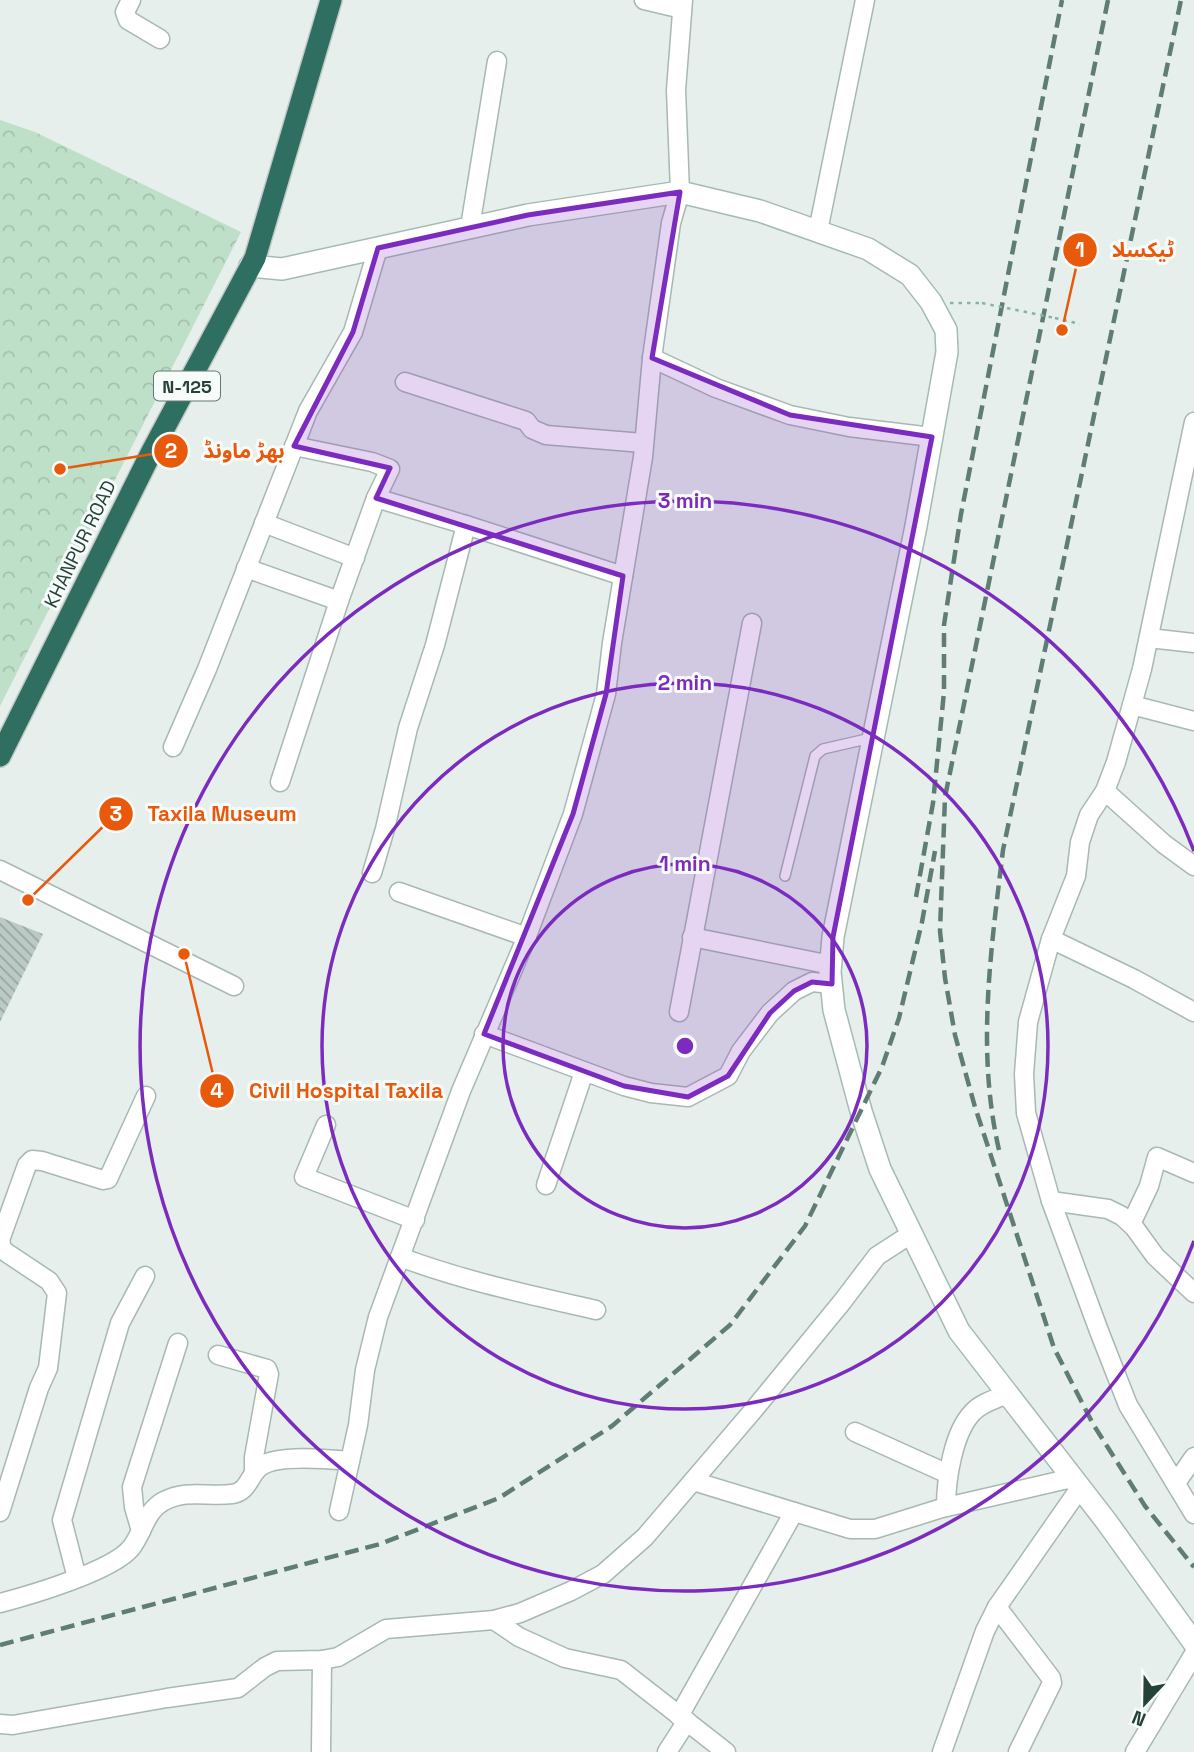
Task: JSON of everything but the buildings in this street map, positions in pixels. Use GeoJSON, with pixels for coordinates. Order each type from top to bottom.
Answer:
{"type":"FeatureCollection","features":[{"type":"Feature","properties":{"kind":"highway","name":"KHANPUR ROAD"},"geometry":{"type":"LineString","coordinates":[[0,756],[151,453],[250,266],[331,0]]}},
{"type":"Feature","properties":{"kind":"street"},"geometry":{"type":"LineString","coordinates":[[131,0],[125,12],[128,20],[160,39]]}},
{"type":"Feature","properties":{"kind":"street"},"geometry":{"type":"LineString","coordinates":[[340,1511],[358,1425],[365,1370],[378,1317],[484,1034],[527,937],[573,814],[606,694],[643,443],[671,223],[680,192],[676,90],[683,4],[645,0]]}},
{"type":"Feature","properties":{"kind":"street"},"geometry":{"type":"LineString","coordinates":[[818,231],[865,0]]}},
{"type":"Feature","properties":{"kind":"street"},"geometry":{"type":"LineString","coordinates":[[470,228],[497,61]]}},
{"type":"Feature","properties":{"kind":"street"},"geometry":{"type":"LineString","coordinates":[[250,266],[282,269],[528,215],[680,192],[760,211],[868,248],[910,275],[931,302],[946,330],[947,352],[833,937],[831,974],[834,1010],[861,1111],[880,1169],[958,1331],[1076,1483],[1194,1643]]}},
{"type":"Feature","properties":{"kind":"street"},"geometry":{"type":"LineString","coordinates":[[173,747],[308,411],[353,332],[378,248]]}},
{"type":"Feature","properties":{"kind":"street"},"geometry":{"type":"LineString","coordinates":[[652,358],[716,388],[790,415],[932,437]]}},
{"type":"Feature","properties":{"kind":"street"},"geometry":{"type":"LineString","coordinates":[[405,382],[526,421],[532,429],[546,435],[643,443]]}},
{"type":"Feature","properties":{"kind":"street"},"geometry":{"type":"LineString","coordinates":[[1194,422],[1149,638],[1132,705],[1105,791],[1089,815],[1080,842],[1076,876],[1051,939],[1028,1022],[1024,1074],[1026,1113],[1051,1201],[1128,1405],[1194,1514]]}},
{"type":"Feature","properties":{"kind":"street"},"geometry":{"type":"LineString","coordinates":[[280,782],[339,601],[376,498],[390,468],[294,446]]}},
{"type":"Feature","properties":{"kind":"street"},"geometry":{"type":"LineString","coordinates":[[376,498],[466,524],[623,576]]}},
{"type":"Feature","properties":{"kind":"street"},"geometry":{"type":"LineString","coordinates":[[264,523],[355,558]]}},
{"type":"Feature","properties":{"kind":"street"},"geometry":{"type":"LineString","coordinates":[[372,873],[408,727],[435,645],[466,524]]}},
{"type":"Feature","properties":{"kind":"street"},"geometry":{"type":"LineString","coordinates":[[246,568],[339,601]]}},
{"type":"Feature","properties":{"kind":"street"},"geometry":{"type":"LineString","coordinates":[[679,1012],[752,623]]}},
{"type":"Feature","properties":{"kind":"street"},"geometry":{"type":"LineString","coordinates":[[1149,638],[1194,643]]}},
{"type":"Feature","properties":{"kind":"street"},"geometry":{"type":"LineString","coordinates":[[1132,705],[1194,721]]}},
{"type":"Feature","properties":{"kind":"street"},"geometry":{"type":"LineString","coordinates":[[1105,791],[1164,844],[1194,866]]}},
{"type":"Feature","properties":{"kind":"street"},"geometry":{"type":"LineString","coordinates":[[0,870],[234,986]]}},
{"type":"Feature","properties":{"kind":"street"},"geometry":{"type":"LineString","coordinates":[[399,892],[527,937]]}},
{"type":"Feature","properties":{"kind":"street"},"geometry":{"type":"LineString","coordinates":[[692,937],[831,974]]}},
{"type":"Feature","properties":{"kind":"street"},"geometry":{"type":"LineString","coordinates":[[1051,939],[1134,979],[1194,1012]]}},
{"type":"Feature","properties":{"kind":"street"},"geometry":{"type":"LineString","coordinates":[[484,1034],[624,1086],[651,1093],[688,1097],[728,1076],[741,1051],[770,1013],[794,991],[831,974]]}},
{"type":"Feature","properties":{"kind":"street"},"geometry":{"type":"LineString","coordinates":[[546,1185],[584,1072]]}},
{"type":"Feature","properties":{"kind":"street"},"geometry":{"type":"LineString","coordinates":[[0,1512],[39,1388],[48,1368],[57,1293],[48,1281],[2,1249],[0,1240],[27,1165],[32,1160],[103,1180],[108,1179],[146,1096]]}},
{"type":"Feature","properties":{"kind":"street"},"geometry":{"type":"LineString","coordinates":[[326,1125],[304,1177],[415,1220]]}},
{"type":"Feature","properties":{"kind":"street"},"geometry":{"type":"LineString","coordinates":[[1131,1224],[1149,1186],[1157,1157],[1194,1173]]}},
{"type":"Feature","properties":{"kind":"street"},"geometry":{"type":"LineString","coordinates":[[1051,1201],[1108,1209],[1122,1216],[1155,1256],[1194,1293]]}},
{"type":"Feature","properties":{"kind":"street"},"geometry":{"type":"LineString","coordinates":[[0,1724],[13,1725],[238,1688],[277,1661],[323,1660],[344,1653],[386,1629],[494,1620],[520,1613],[603,1574],[645,1537],[842,1302],[877,1256],[911,1234]]}},
{"type":"Feature","properties":{"kind":"street"},"geometry":{"type":"LineString","coordinates":[[400,1257],[434,1270],[502,1289],[596,1310]]}},
{"type":"Feature","properties":{"kind":"street"},"geometry":{"type":"LineString","coordinates":[[77,1577],[62,1520],[120,1324],[145,1276]]}},
{"type":"Feature","properties":{"kind":"street"},"geometry":{"type":"LineString","coordinates":[[141,1531],[134,1507],[132,1486],[178,1343]]}},
{"type":"Feature","properties":{"kind":"street"},"geometry":{"type":"LineString","coordinates":[[0,1603],[120,1559],[133,1546],[149,1514],[163,1501],[189,1493],[232,1494],[240,1492],[249,1484],[254,1472],[254,1457],[269,1374],[267,1370],[218,1356]]}},
{"type":"Feature","properties":{"kind":"street"},"geometry":{"type":"LineString","coordinates":[[946,1507],[948,1474],[961,1432],[973,1411],[1007,1394]]}},
{"type":"Feature","properties":{"kind":"street"},"geometry":{"type":"LineString","coordinates":[[855,1432],[948,1474]]}},
{"type":"Feature","properties":{"kind":"street"},"geometry":{"type":"LineString","coordinates":[[1176,1483],[1194,1457]]}},
{"type":"Feature","properties":{"kind":"street"},"geometry":{"type":"LineString","coordinates":[[254,1472],[262,1465],[276,1461],[350,1461]]}},
{"type":"Feature","properties":{"kind":"street"},"geometry":{"type":"LineString","coordinates":[[693,1481],[850,1529],[876,1529],[946,1507],[1076,1483]]}},
{"type":"Feature","properties":{"kind":"street"},"geometry":{"type":"LineString","coordinates":[[942,1752],[985,1631],[997,1607],[1076,1483]]}},
{"type":"Feature","properties":{"kind":"street"},"geometry":{"type":"LineString","coordinates":[[667,1752],[794,1512]]}},
{"type":"Feature","properties":{"kind":"street"},"geometry":{"type":"LineString","coordinates":[[997,1607],[1051,1678],[1052,1683],[1018,1752]]}},
{"type":"Feature","properties":{"kind":"street"},"geometry":{"type":"LineString","coordinates":[[494,1620],[519,1637],[565,1658],[621,1670],[726,1752]]}},
{"type":"Feature","properties":{"kind":"street"},"geometry":{"type":"LineString","coordinates":[[1135,1752],[1194,1654]]}},
{"type":"Feature","properties":{"kind":"street"},"geometry":{"type":"LineString","coordinates":[[321,1752],[323,1660]]}},
{"type":"Feature","properties":{"kind":"lane"},"geometry":{"type":"LineString","coordinates":[[785,876],[814,756],[823,749],[873,738]]}},
{"type":"Feature","properties":{"kind":"path"},"geometry":{"type":"LineString","coordinates":[[931,302],[982,303],[1080,324]]}},
{"type":"Feature","properties":{"kind":"highlighted area"},"geometry":{"type":"Polygon","coordinates":[[[680,192],[652,358],[790,415],[932,437],[833,937],[832,984],[812,982],[794,991],[770,1013],[728,1076],[688,1097],[624,1086],[484,1034],[573,814],[606,694],[623,576],[376,498],[390,468],[294,446],[353,332],[378,248],[528,215],[680,192]]]}},
{"type":"Feature","properties":{"kind":"green space"},"geometry":{"type":"Polygon","coordinates":[[[0,120],[35,132],[241,232],[0,706],[0,120]]]}},
{"type":"Feature","properties":{"kind":"railway"},"geometry":{"type":"LineString","coordinates":[[916,897],[933,803],[944,692],[944,625],[961,514],[1062,0]]}},
{"type":"Feature","properties":{"kind":"railway"},"geometry":{"type":"LineString","coordinates":[[1108,0],[945,797],[940,931],[955,1035],[975,1107],[1054,1348],[1093,1424],[1145,1506],[1194,1567]]}},
{"type":"Feature","properties":{"kind":"railway"},"geometry":{"type":"LineString","coordinates":[[999,1150],[988,1075],[987,1038],[990,962],[1003,850],[1181,0]]}},
{"type":"Feature","properties":{"kind":"railway"},"geometry":{"type":"LineString","coordinates":[[0,1645],[380,1544],[499,1498],[612,1426],[730,1325],[805,1226],[882,1067],[899,1018],[922,922],[935,851]]}},
{"type":"Feature","properties":{"kind":"place","name":"ٹیکسلا"},"geometry":{"type":"Point","coordinates":[1062,330]}},
{"type":"Feature","properties":{"kind":"place","name":"بھڑ ماونڈ"},"geometry":{"type":"Point","coordinates":[60,469]}},
{"type":"Feature","properties":{"kind":"place","name":"Taxila Museum"},"geometry":{"type":"Point","coordinates":[28,900]}},
{"type":"Feature","properties":{"kind":"place","name":"Civil Hospital Taxila"},"geometry":{"type":"Point","coordinates":[184,954]}}]}
